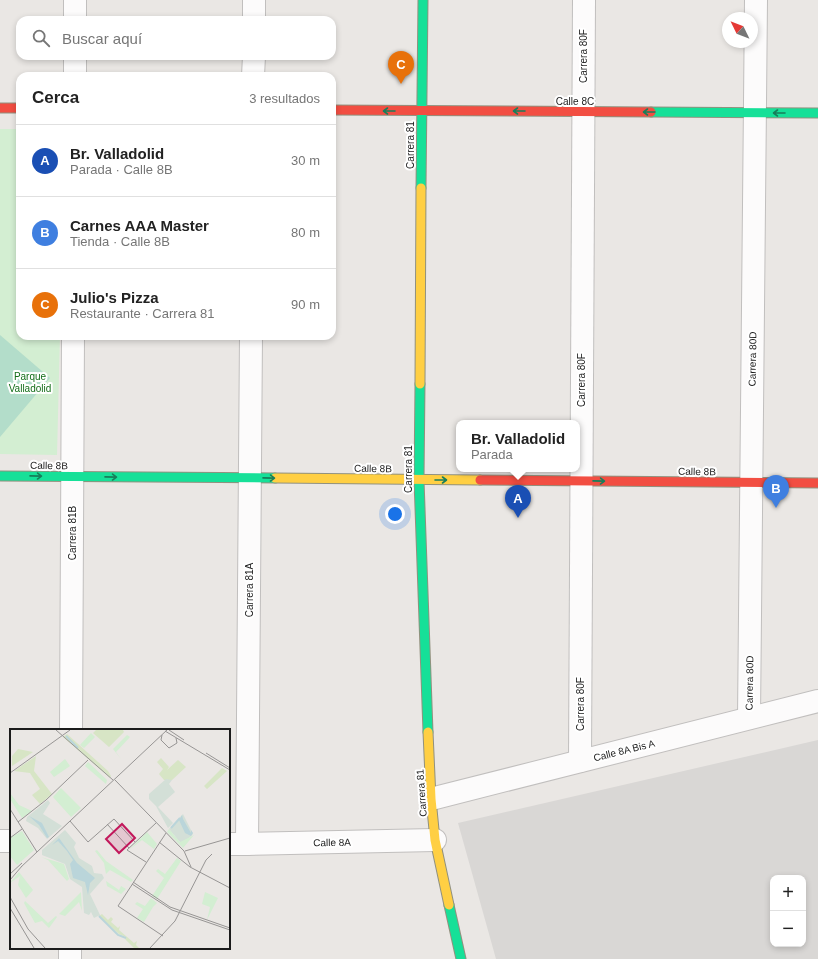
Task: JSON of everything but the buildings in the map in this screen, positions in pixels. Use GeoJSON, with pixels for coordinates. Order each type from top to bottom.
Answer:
{"type":"FeatureCollection","features":[{"type":"Feature","properties":{"kind":"street"},"geometry":{"type":"LineString","coordinates":[[75,0],[75,16]]}},
{"type":"Feature","properties":{"kind":"street"},"geometry":{"type":"LineString","coordinates":[[254,0],[254,16]]}},
{"type":"Feature","properties":{"kind":"street","name":"Carrera 81"},"geometry":{"type":"LineString","coordinates":[[422,0],[419,480],[431,799],[435,840],[461,959]]}},
{"type":"Feature","properties":{"kind":"street","name":"Carrera 80F"},"geometry":{"type":"LineString","coordinates":[[580,761],[584,0]]}},
{"type":"Feature","properties":{"kind":"street","name":"Carrera 80D"},"geometry":{"type":"LineString","coordinates":[[749,718],[756,0]]}},
{"type":"Feature","properties":{"kind":"street"},"geometry":{"type":"LineString","coordinates":[[75,60],[75,72]]}},
{"type":"Feature","properties":{"kind":"street"},"geometry":{"type":"LineString","coordinates":[[253,72],[254,60]]}},
{"type":"Feature","properties":{"kind":"street"},"geometry":{"type":"LineString","coordinates":[[0,108],[16,108]]}},
{"type":"Feature","properties":{"kind":"street","name":"Calle 8C"},"geometry":{"type":"LineString","coordinates":[[336,110],[818,113]]}},
{"type":"Feature","properties":{"kind":"street","name":"Carrera 81B"},"geometry":{"type":"LineString","coordinates":[[71,729],[73,340]]}},
{"type":"Feature","properties":{"kind":"street","name":"Carrera 81A"},"geometry":{"type":"LineString","coordinates":[[238,844],[250,478],[251,340]]}},
{"type":"Feature","properties":{"kind":"street","name":"Calle 8B"},"geometry":{"type":"LineString","coordinates":[[0,476],[818,483]]}},
{"type":"Feature","properties":{"kind":"street","name":"Calle 8A Bis A"},"geometry":{"type":"LineString","coordinates":[[431,799],[818,701]]}},
{"type":"Feature","properties":{"kind":"street","name":"Calle 8A"},"geometry":{"type":"LineString","coordinates":[[238,844],[435,840]]}},
{"type":"Feature","properties":{"kind":"shaded area"},"geometry":{"type":"Polygon","coordinates":[[[818,740],[818,959],[496,959],[458,823],[818,740]]]}},
{"type":"Feature","properties":{"kind":"green space","name":"Parque Valladolid"},"geometry":{"type":"Polygon","coordinates":[[[0,129],[16,129],[16,340],[60,340],[57,455],[0,454],[0,129]]]}},
{"type":"Feature","properties":{"kind":"green space"},"geometry":{"type":"Polygon","coordinates":[[[0,335],[50,378],[0,437],[0,335]]]}},
{"type":"Feature","properties":{"kind":"traffic: fast"},"geometry":{"type":"LineString","coordinates":[[421,188],[423,0]]}},
{"type":"Feature","properties":{"kind":"traffic: fast"},"geometry":{"type":"LineString","coordinates":[[651,112],[818,113]]}},
{"type":"Feature","properties":{"kind":"traffic: fast"},"geometry":{"type":"LineString","coordinates":[[420,384],[419,480],[428,732]]}},
{"type":"Feature","properties":{"kind":"traffic: fast"},"geometry":{"type":"LineString","coordinates":[[0,476],[275,478]]}},
{"type":"Feature","properties":{"kind":"traffic: fast"},"geometry":{"type":"LineString","coordinates":[[449,905],[461,959]]}},
{"type":"Feature","properties":{"kind":"traffic: slow"},"geometry":{"type":"LineString","coordinates":[[420,384],[421,188]]}},
{"type":"Feature","properties":{"kind":"traffic: slow"},"geometry":{"type":"LineString","coordinates":[[275,478],[480,480]]}},
{"type":"Feature","properties":{"kind":"traffic: slow"},"geometry":{"type":"LineString","coordinates":[[428,732],[431,799],[435,840],[449,905]]}},
{"type":"Feature","properties":{"kind":"traffic: jam"},"geometry":{"type":"LineString","coordinates":[[0,108],[16,108]]}},
{"type":"Feature","properties":{"kind":"traffic: jam"},"geometry":{"type":"LineString","coordinates":[[336,110],[651,112]]}},
{"type":"Feature","properties":{"kind":"traffic: jam"},"geometry":{"type":"LineString","coordinates":[[480,480],[818,483]]}},
{"type":"Feature","properties":{"kind":"place","name":"Julio's Pizza"},"geometry":{"type":"Point","coordinates":[401,84]}},
{"type":"Feature","properties":{"kind":"place","name":"Carnes AAA Master"},"geometry":{"type":"Point","coordinates":[776,508]}},
{"type":"Feature","properties":{"kind":"place","name":"Br. Valladolid"},"geometry":{"type":"Point","coordinates":[518,518]}}]}
